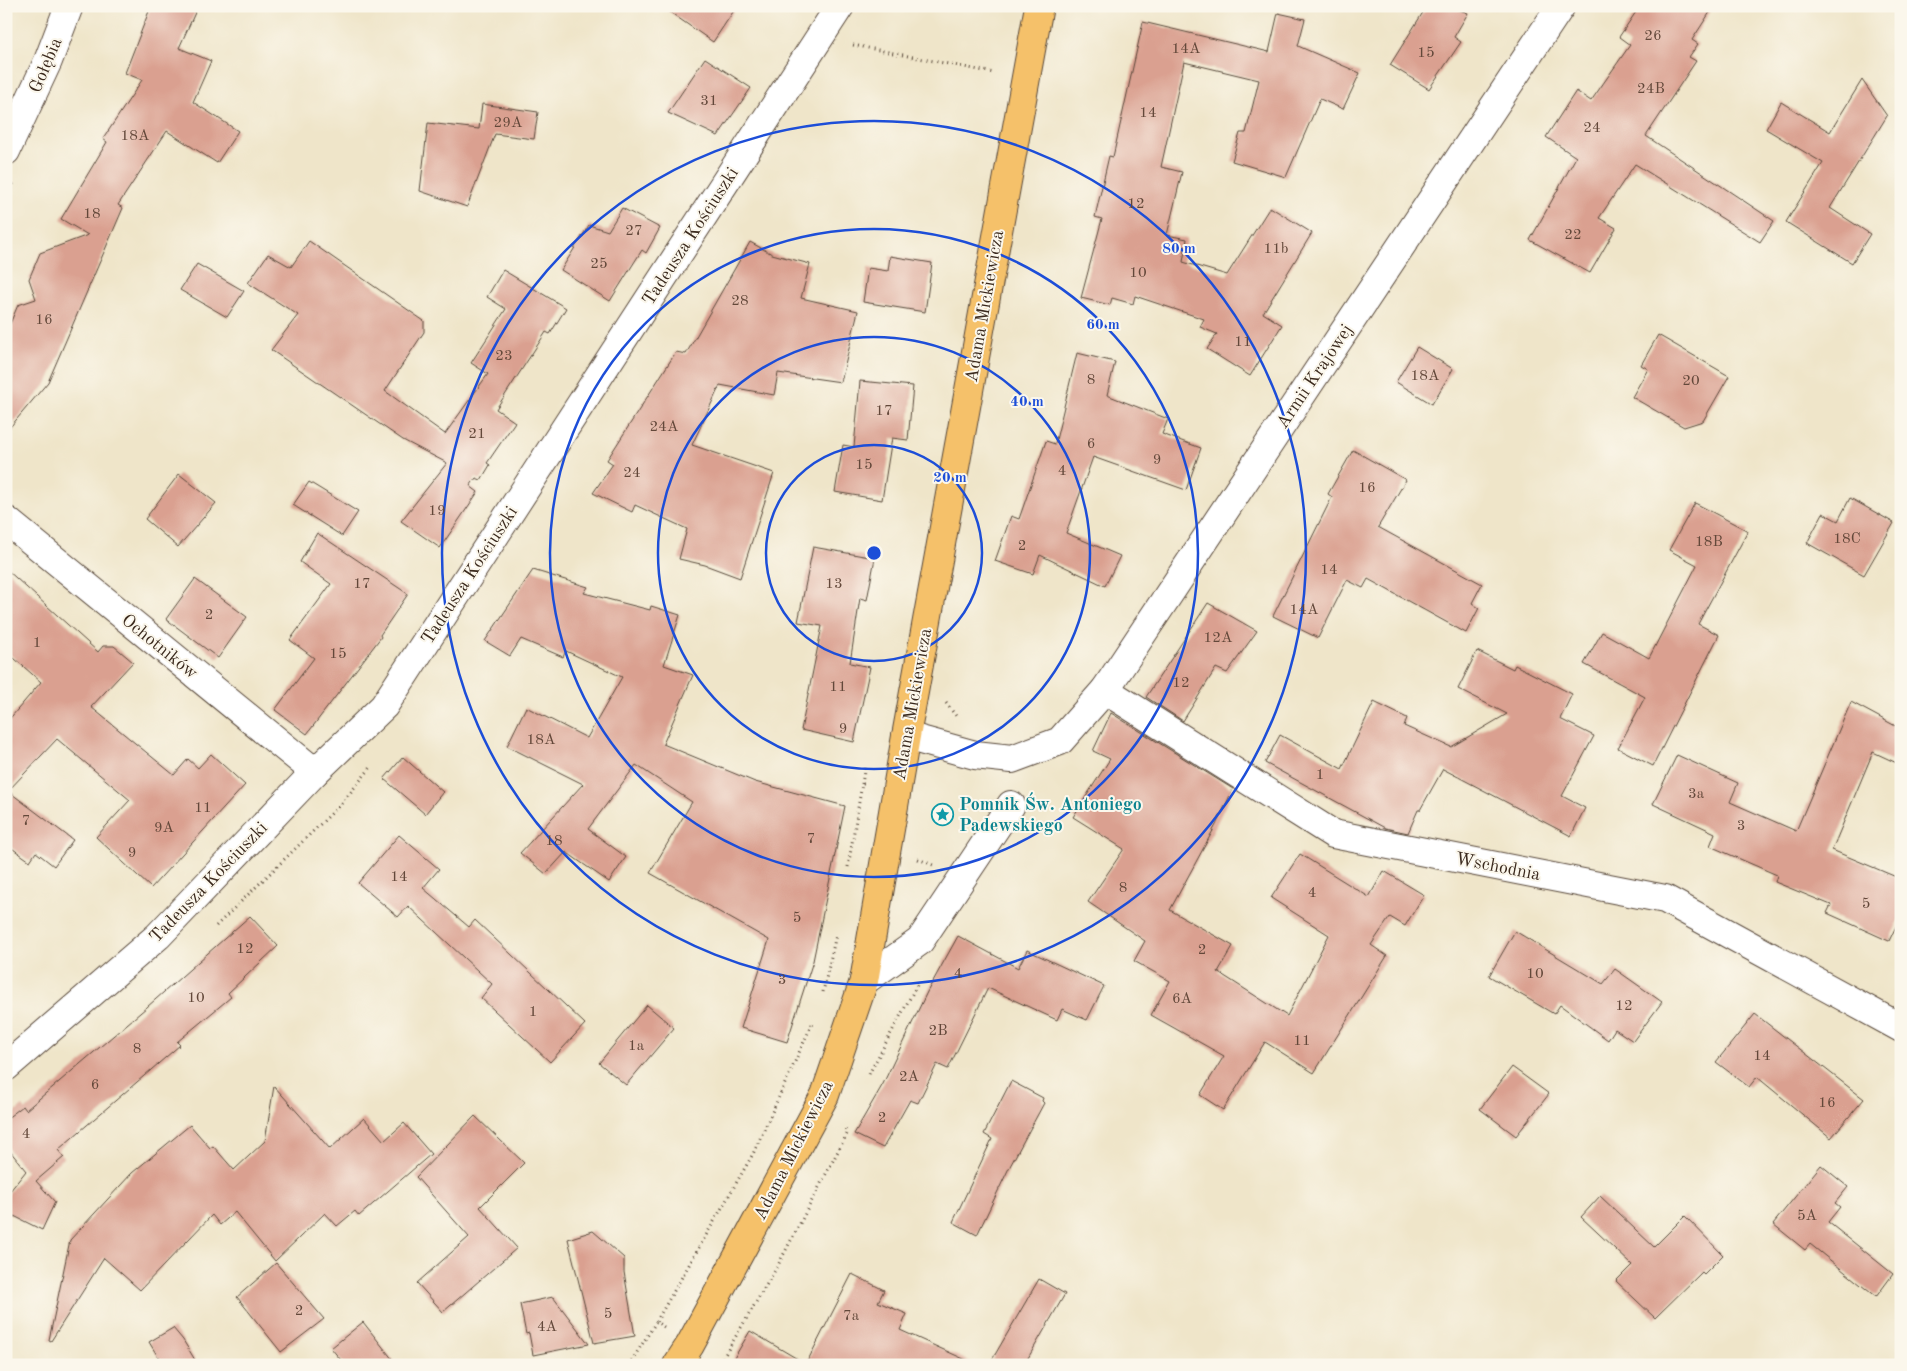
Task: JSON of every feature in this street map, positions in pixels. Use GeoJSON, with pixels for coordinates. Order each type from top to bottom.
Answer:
{"type":"FeatureCollection","features":[{"type":"Feature","properties":{"kind":"main road","name":"Adama Mickiewicza"},"geometry":{"type":"LineString","coordinates":[[677,1365],[690,1345],[825,1095],[864,981],[906,736],[1039,6]]}},
{"type":"Feature","properties":{"kind":"street","name":"Gołębia"},"geometry":{"type":"LineString","coordinates":[[6,151],[48,60],[69,6]]}},
{"type":"Feature","properties":{"kind":"street","name":"Tadeusza Kościuszki"},"geometry":{"type":"LineString","coordinates":[[6,1067],[158,936],[315,772],[384,706],[840,6]]}},
{"type":"Feature","properties":{"kind":"street","name":"Armii Krajowej"},"geometry":{"type":"LineString","coordinates":[[906,736],[975,755],[1012,759],[1060,741],[1105,690],[1561,6]]}},
{"type":"Feature","properties":{"kind":"street","name":"Ochotników"},"geometry":{"type":"LineString","coordinates":[[6,520],[315,772]]}},
{"type":"Feature","properties":{"kind":"street","name":"Wschodnia"},"geometry":{"type":"LineString","coordinates":[[1105,690],[1333,834],[1665,899],[1901,1028]]}},
{"type":"Feature","properties":{"kind":"street"},"geometry":{"type":"LineString","coordinates":[[864,981],[920,941],[1011,805]]}},
{"type":"Feature","properties":{"kind":"path"},"geometry":{"type":"LineString","coordinates":[[629,1365],[656,1322]]}},
{"type":"Feature","properties":{"kind":"building"},"geometry":{"type":"Polygon","coordinates":[[[151,6],[198,6],[179,48],[211,61],[193,102],[238,131],[217,163],[167,131],[118,205],[123,208],[48,382],[6,432],[6,333],[18,305],[36,299],[29,279],[40,253],[88,235],[61,219],[107,142],[103,139],[142,80],[125,73],[151,6]]]}},
{"type":"Feature","properties":{"kind":"building"},"geometry":{"type":"Polygon","coordinates":[[[661,6],[737,6],[713,42],[661,6]]]}},
{"type":"Feature","properties":{"kind":"building"},"geometry":{"type":"Polygon","coordinates":[[[1427,6],[1449,6],[1468,13],[1454,37],[1461,42],[1429,89],[1390,65],[1427,6]]]}},
{"type":"Feature","properties":{"kind":"building"},"geometry":{"type":"Polygon","coordinates":[[[1640,6],[1714,6],[1692,40],[1698,44],[1689,57],[1696,61],[1646,136],[1774,221],[1760,242],[1635,164],[1599,218],[1616,228],[1590,273],[1530,240],[1576,157],[1546,137],[1576,91],[1591,101],[1630,45],[1619,37],[1640,6]]]}},
{"type":"Feature","properties":{"kind":"building"},"geometry":{"type":"Polygon","coordinates":[[[1278,13],[1305,19],[1298,46],[1360,73],[1343,109],[1320,99],[1286,177],[1232,161],[1240,133],[1246,133],[1259,80],[1184,62],[1161,167],[1182,172],[1167,235],[1187,239],[1183,262],[1227,275],[1270,207],[1312,233],[1263,313],[1282,325],[1250,376],[1207,349],[1217,334],[1200,327],[1204,319],[1135,296],[1133,304],[1112,298],[1110,305],[1081,298],[1102,219],[1095,217],[1109,156],[1113,157],[1143,22],[1269,52],[1278,13]]]}},
{"type":"Feature","properties":{"kind":"building"},"geometry":{"type":"Polygon","coordinates":[[[705,58],[751,88],[718,136],[668,113],[705,58]]]}},
{"type":"Feature","properties":{"kind":"building"},"geometry":{"type":"Polygon","coordinates":[[[1862,80],[1887,116],[1830,208],[1870,234],[1852,263],[1786,222],[1823,163],[1766,129],[1781,102],[1830,132],[1862,80]]]}},
{"type":"Feature","properties":{"kind":"building"},"geometry":{"type":"Polygon","coordinates":[[[482,104],[538,112],[534,139],[495,134],[467,207],[420,191],[428,123],[479,129],[482,104]]]}},
{"type":"Feature","properties":{"kind":"building"},"geometry":{"type":"Polygon","coordinates":[[[622,208],[660,228],[646,253],[642,250],[610,301],[561,270],[589,225],[608,231],[622,208]]]}},
{"type":"Feature","properties":{"kind":"building"},"geometry":{"type":"Polygon","coordinates":[[[309,241],[424,321],[424,332],[385,391],[445,434],[488,374],[471,363],[506,309],[487,297],[503,270],[566,308],[550,334],[546,332],[496,409],[515,422],[487,463],[490,465],[481,480],[476,478],[470,486],[478,492],[440,548],[401,521],[447,463],[403,440],[271,350],[298,315],[248,283],[268,254],[291,267],[309,241]]]}},
{"type":"Feature","properties":{"kind":"building"},"geometry":{"type":"Polygon","coordinates":[[[750,242],[772,254],[810,264],[801,298],[858,311],[841,382],[778,373],[774,395],[720,385],[692,445],[774,473],[740,578],[705,565],[679,559],[687,529],[635,505],[632,512],[593,493],[613,464],[607,460],[676,352],[686,354],[750,242]]]}},
{"type":"Feature","properties":{"kind":"building"},"geometry":{"type":"Polygon","coordinates":[[[890,256],[932,263],[925,312],[863,302],[868,268],[888,271],[890,256]]]}},
{"type":"Feature","properties":{"kind":"building"},"geometry":{"type":"Polygon","coordinates":[[[197,264],[244,291],[227,317],[180,290],[197,264]]]}},
{"type":"Feature","properties":{"kind":"building"},"geometry":{"type":"Polygon","coordinates":[[[1658,335],[1729,376],[1703,421],[1684,427],[1632,397],[1648,369],[1641,365],[1658,335]]]}},
{"type":"Feature","properties":{"kind":"building"},"geometry":{"type":"Polygon","coordinates":[[[1417,347],[1453,369],[1432,404],[1396,382],[1417,347]]]}},
{"type":"Feature","properties":{"kind":"building"},"geometry":{"type":"Polygon","coordinates":[[[1077,353],[1115,362],[1107,395],[1168,419],[1162,434],[1201,448],[1186,490],[1093,457],[1066,533],[1120,556],[1105,586],[1040,555],[1033,574],[995,561],[1011,516],[1019,519],[1046,441],[1055,444],[1077,353]]]}},
{"type":"Feature","properties":{"kind":"building"},"geometry":{"type":"Polygon","coordinates":[[[860,381],[913,386],[908,440],[892,438],[882,500],[835,492],[843,445],[854,447],[860,381]]]}},
{"type":"Feature","properties":{"kind":"building"},"geometry":{"type":"Polygon","coordinates":[[[1353,450],[1406,480],[1378,527],[1482,584],[1472,603],[1479,608],[1466,633],[1368,579],[1363,588],[1347,580],[1318,638],[1273,616],[1332,497],[1328,494],[1353,450]]]}},
{"type":"Feature","properties":{"kind":"building"},"geometry":{"type":"Polygon","coordinates":[[[179,474],[216,503],[178,547],[145,519],[179,474]]]}},
{"type":"Feature","properties":{"kind":"building"},"geometry":{"type":"Polygon","coordinates":[[[309,482],[358,512],[342,536],[293,505],[309,482]]]}},
{"type":"Feature","properties":{"kind":"building"},"geometry":{"type":"Polygon","coordinates":[[[1850,498],[1894,523],[1864,575],[1807,543],[1823,513],[1838,521],[1850,498]]]}},
{"type":"Feature","properties":{"kind":"building"},"geometry":{"type":"Polygon","coordinates":[[[1695,503],[1748,531],[1698,624],[1719,635],[1653,766],[1618,748],[1645,697],[1584,664],[1602,632],[1649,658],[1697,565],[1669,550],[1695,503]]]}},
{"type":"Feature","properties":{"kind":"building"},"geometry":{"type":"Polygon","coordinates":[[[317,533],[408,594],[380,635],[381,637],[307,734],[275,710],[314,658],[290,640],[331,584],[300,562],[317,533]]]}},
{"type":"Feature","properties":{"kind":"building"},"geometry":{"type":"Polygon","coordinates":[[[813,547],[875,558],[867,600],[860,598],[850,663],[870,667],[854,742],[801,730],[822,626],[798,622],[813,547]]]}},
{"type":"Feature","properties":{"kind":"building"},"geometry":{"type":"Polygon","coordinates":[[[6,569],[98,652],[103,646],[114,646],[133,662],[91,707],[174,775],[188,759],[198,768],[211,754],[245,785],[151,888],[96,837],[130,800],[57,739],[8,791],[73,840],[54,866],[36,852],[30,861],[6,844],[6,723],[41,682],[6,651],[6,569]]]}},
{"type":"Feature","properties":{"kind":"building"},"geometry":{"type":"Polygon","coordinates":[[[533,570],[588,587],[584,593],[650,610],[651,606],[680,615],[664,665],[693,675],[663,744],[755,782],[845,806],[813,961],[787,1042],[741,1028],[769,940],[650,873],[692,802],[636,765],[588,829],[626,857],[609,882],[566,852],[546,874],[520,853],[583,784],[507,746],[526,707],[587,738],[622,677],[566,651],[563,657],[521,639],[510,656],[485,641],[533,570]]]}},
{"type":"Feature","properties":{"kind":"building"},"geometry":{"type":"Polygon","coordinates":[[[195,579],[247,617],[218,658],[166,619],[195,579]]]}},
{"type":"Feature","properties":{"kind":"building"},"geometry":{"type":"Polygon","coordinates":[[[1208,603],[1257,631],[1227,673],[1216,668],[1183,721],[1146,697],[1208,603]]]}},
{"type":"Feature","properties":{"kind":"building"},"geometry":{"type":"Polygon","coordinates":[[[1477,651],[1513,669],[1515,665],[1572,694],[1560,719],[1594,736],[1562,796],[1585,808],[1571,836],[1443,769],[1420,810],[1418,810],[1408,833],[1385,828],[1265,763],[1280,735],[1342,769],[1374,702],[1407,718],[1404,726],[1451,747],[1507,714],[1458,689],[1477,651]]]}},
{"type":"Feature","properties":{"kind":"building"},"geometry":{"type":"Polygon","coordinates":[[[1851,702],[1901,729],[1901,765],[1873,752],[1832,850],[1901,879],[1901,916],[1889,941],[1827,913],[1831,905],[1775,882],[1777,875],[1710,846],[1715,833],[1653,804],[1677,755],[1738,783],[1730,802],[1796,831],[1851,702]]]}},
{"type":"Feature","properties":{"kind":"building"},"geometry":{"type":"Polygon","coordinates":[[[1111,713],[1233,789],[1216,825],[1170,910],[1233,946],[1218,972],[1287,1016],[1329,935],[1271,898],[1300,854],[1369,897],[1384,871],[1424,895],[1405,926],[1390,917],[1371,945],[1387,956],[1314,1073],[1265,1042],[1223,1110],[1200,1095],[1224,1056],[1151,1015],[1170,981],[1134,961],[1145,941],[1088,902],[1124,849],[1073,817],[1110,759],[1093,751],[1111,713]]]}},
{"type":"Feature","properties":{"kind":"building"},"geometry":{"type":"Polygon","coordinates":[[[403,757],[443,792],[425,814],[384,779],[403,757]]]}},
{"type":"Feature","properties":{"kind":"building"},"geometry":{"type":"Polygon","coordinates":[[[399,835],[439,869],[423,888],[469,927],[475,920],[585,1024],[550,1062],[481,998],[492,984],[408,906],[398,917],[358,883],[399,835]]]}},
{"type":"Feature","properties":{"kind":"building"},"geometry":{"type":"Polygon","coordinates":[[[250,916],[278,946],[228,993],[231,997],[177,1042],[180,1045],[58,1150],[64,1157],[36,1181],[55,1202],[42,1230],[6,1212],[6,1196],[26,1171],[6,1146],[6,1119],[23,1106],[26,1110],[250,916]]]}},
{"type":"Feature","properties":{"kind":"building"},"geometry":{"type":"Polygon","coordinates":[[[1515,931],[1603,984],[1615,969],[1662,1002],[1633,1041],[1615,1029],[1608,1040],[1560,1005],[1554,1014],[1489,976],[1515,931]]]}},
{"type":"Feature","properties":{"kind":"building"},"geometry":{"type":"Polygon","coordinates":[[[958,936],[1018,968],[1027,950],[1104,986],[1087,1020],[1062,1009],[1057,1020],[988,988],[948,1069],[937,1064],[918,1103],[910,1100],[883,1148],[854,1134],[883,1084],[927,992],[958,936]]]}},
{"type":"Feature","properties":{"kind":"building"},"geometry":{"type":"Polygon","coordinates":[[[647,1005],[674,1028],[626,1085],[599,1063],[647,1005]]]}},
{"type":"Feature","properties":{"kind":"building"},"geometry":{"type":"Polygon","coordinates":[[[1755,1014],[1864,1099],[1831,1138],[1757,1077],[1749,1087],[1716,1062],[1755,1014]]]}},
{"type":"Feature","properties":{"kind":"building"},"geometry":{"type":"Polygon","coordinates":[[[1512,1067],[1549,1094],[1516,1136],[1480,1109],[1512,1067]]]}},
{"type":"Feature","properties":{"kind":"building"},"geometry":{"type":"Polygon","coordinates":[[[1011,1081],[1043,1098],[1042,1101],[1044,1103],[1009,1168],[977,1235],[953,1222],[992,1139],[984,1134],[1011,1081]]]}},
{"type":"Feature","properties":{"kind":"building"},"geometry":{"type":"Polygon","coordinates":[[[274,1086],[330,1149],[364,1118],[384,1141],[404,1123],[431,1154],[359,1216],[355,1211],[337,1226],[325,1213],[275,1261],[235,1212],[220,1225],[212,1215],[140,1290],[104,1258],[51,1341],[49,1340],[70,1240],[132,1173],[190,1125],[210,1148],[213,1146],[234,1170],[265,1141],[274,1086]]]}},
{"type":"Feature","properties":{"kind":"building"},"geometry":{"type":"Polygon","coordinates":[[[475,1116],[524,1163],[480,1207],[517,1248],[443,1312],[417,1283],[469,1237],[416,1177],[475,1116]]]}},
{"type":"Feature","properties":{"kind":"building"},"geometry":{"type":"Polygon","coordinates":[[[1821,1165],[1848,1187],[1835,1203],[1840,1207],[1828,1222],[1893,1274],[1876,1297],[1810,1244],[1805,1250],[1773,1224],[1821,1165]]]}},
{"type":"Feature","properties":{"kind":"building"},"geometry":{"type":"Polygon","coordinates":[[[1600,1196],[1654,1247],[1685,1216],[1723,1255],[1704,1274],[1702,1272],[1655,1318],[1616,1281],[1632,1265],[1581,1217],[1600,1196]]]}},
{"type":"Feature","properties":{"kind":"building"},"geometry":{"type":"Polygon","coordinates":[[[593,1231],[624,1258],[624,1272],[635,1336],[594,1343],[568,1239],[593,1231]]]}},
{"type":"Feature","properties":{"kind":"building"},"geometry":{"type":"Polygon","coordinates":[[[276,1263],[324,1319],[281,1352],[237,1297],[276,1263]]]}},
{"type":"Feature","properties":{"kind":"building"},"geometry":{"type":"Polygon","coordinates":[[[852,1274],[884,1290],[878,1302],[907,1314],[900,1330],[977,1365],[730,1365],[750,1331],[806,1364],[852,1274]]]}},
{"type":"Feature","properties":{"kind":"building"},"geometry":{"type":"Polygon","coordinates":[[[1039,1279],[1065,1294],[1024,1365],[989,1365],[1039,1279]]]}},
{"type":"Feature","properties":{"kind":"building"},"geometry":{"type":"Polygon","coordinates":[[[553,1297],[589,1344],[533,1355],[529,1333],[526,1334],[520,1304],[553,1297]]]}},
{"type":"Feature","properties":{"kind":"building"},"geometry":{"type":"Polygon","coordinates":[[[363,1322],[397,1365],[345,1365],[331,1348],[363,1322]]]}},
{"type":"Feature","properties":{"kind":"building"},"geometry":{"type":"Polygon","coordinates":[[[173,1328],[183,1340],[198,1365],[163,1365],[149,1342],[173,1328]]]}},
{"type":"Feature","properties":{"kind":"place","name":"Pomnik Św. Antoniego Padewskiego"},"geometry":{"type":"Point","coordinates":[943,814]}}]}
